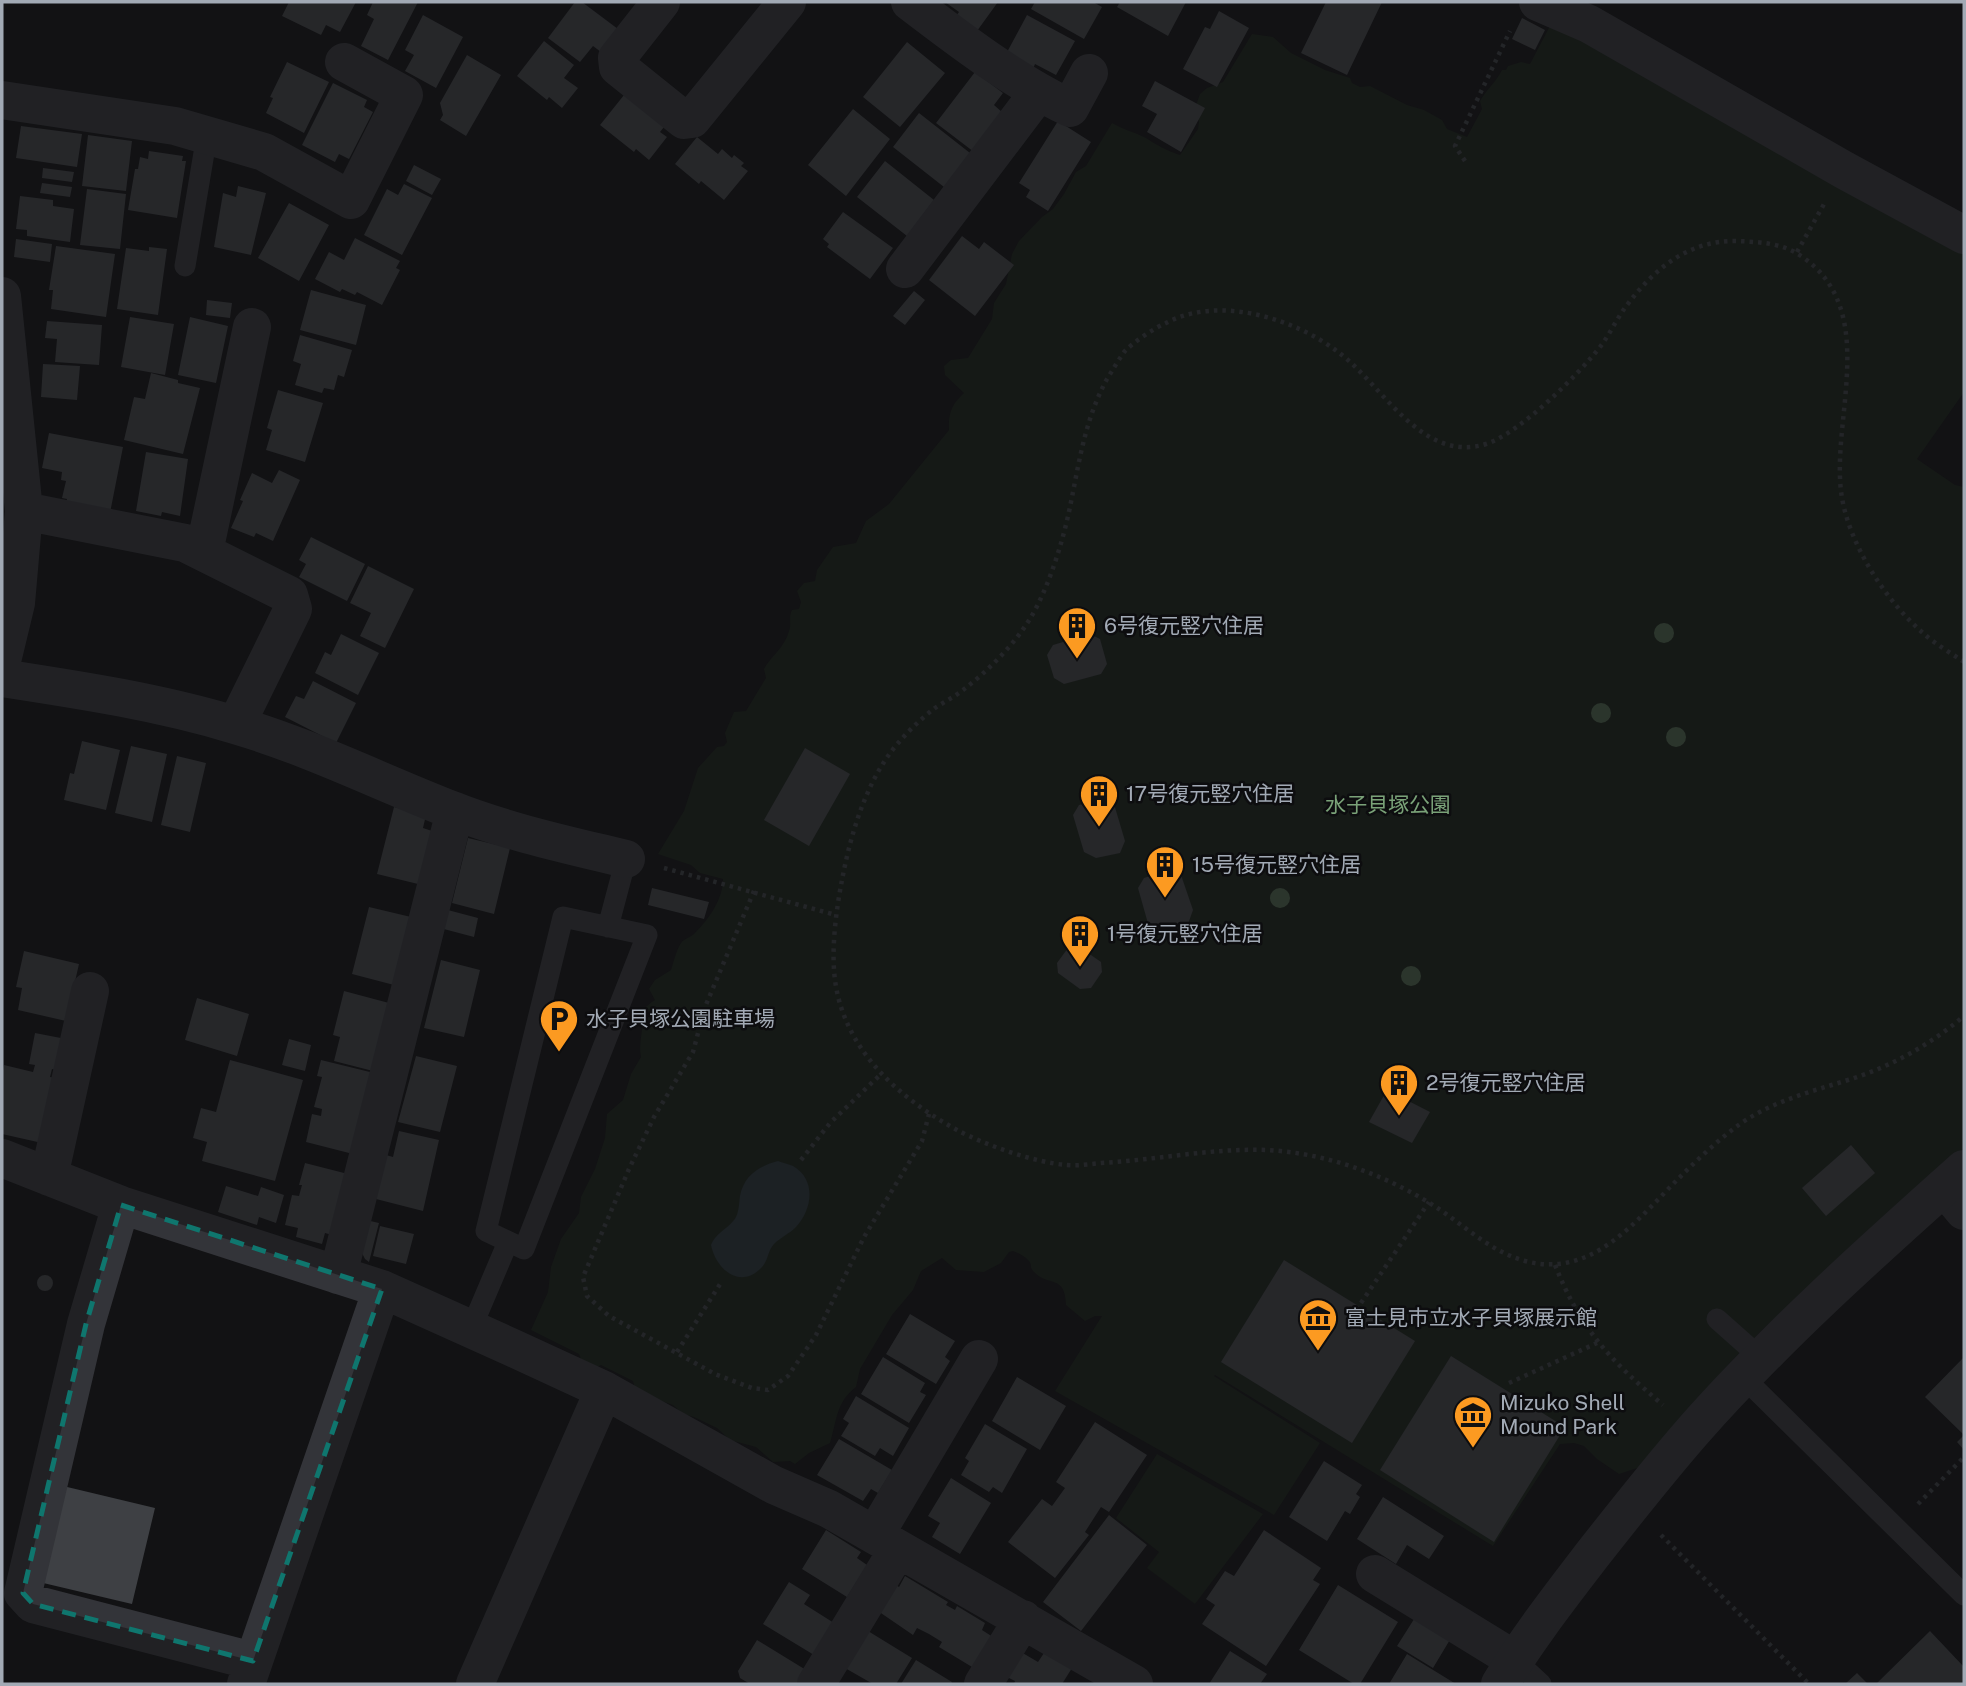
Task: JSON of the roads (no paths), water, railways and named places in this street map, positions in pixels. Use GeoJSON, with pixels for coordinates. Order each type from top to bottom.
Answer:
{"type":"FeatureCollection","features":[{"type":"Feature","properties":{"kind":"street"},"geometry":{"type":"LineString","coordinates":[[662,2],[617,58],[618,67],[684,120],[692,119],[787,2]]}},
{"type":"Feature","properties":{"kind":"street"},"geometry":{"type":"LineString","coordinates":[[910,2],[972,49],[1038,93],[1070,108],[1089,73]]}},
{"type":"Feature","properties":{"kind":"street"},"geometry":{"type":"LineString","coordinates":[[1525,14],[1589,24],[1844,170],[1964,235]]}},
{"type":"Feature","properties":{"kind":"street"},"geometry":{"type":"LineString","coordinates":[[2,100],[175,126],[264,152],[351,200],[404,95],[344,62]]}},
{"type":"Feature","properties":{"kind":"street"},"geometry":{"type":"LineString","coordinates":[[905,269],[1038,93]]}},
{"type":"Feature","properties":{"kind":"street"},"geometry":{"type":"LineString","coordinates":[[2,296],[24,511],[16,603],[2,661]]}},
{"type":"Feature","properties":{"kind":"street"},"geometry":{"type":"LineString","coordinates":[[204,552],[252,327]]}},
{"type":"Feature","properties":{"kind":"street"},"geometry":{"type":"LineString","coordinates":[[24,511],[185,543],[289,595],[293,609],[236,725]]}},
{"type":"Feature","properties":{"kind":"street"},"geometry":{"type":"LineString","coordinates":[[2,678],[115,695],[236,725],[358,770],[454,811],[557,842],[626,859]]}},
{"type":"Feature","properties":{"kind":"street"},"geometry":{"type":"LineString","coordinates":[[338,1275],[454,811]]}},
{"type":"Feature","properties":{"kind":"street"},"geometry":{"type":"LineString","coordinates":[[48,1177],[90,991]]}},
{"type":"Feature","properties":{"kind":"street"},"geometry":{"type":"LineString","coordinates":[[2,1158],[121,1205],[382,1289],[604,1390],[774,1485],[829,1509],[1023,1619],[1086,1672],[1134,1684]]}},
{"type":"Feature","properties":{"kind":"street"},"geometry":{"type":"LineString","coordinates":[[1374,1574],[1518,1676],[1631,1504],[1693,1431],[1852,1271],[1957,1189]]}},
{"type":"Feature","properties":{"kind":"street"},"geometry":{"type":"LineString","coordinates":[[121,1205],[86,1324],[23,1593],[33,1604],[250,1672],[382,1289]]}},
{"type":"Feature","properties":{"kind":"street"},"geometry":{"type":"LineString","coordinates":[[816,1684],[979,1359]]}},
{"type":"Feature","properties":{"kind":"street"},"geometry":{"type":"LineString","coordinates":[[475,1684],[604,1390]]}},
{"type":"Feature","properties":{"kind":"street"},"geometry":{"type":"LineString","coordinates":[[983,1684],[1023,1619]]}},
{"type":"Feature","properties":{"kind":"lane"},"geometry":{"type":"LineString","coordinates":[[185,266],[206,135]]}},
{"type":"Feature","properties":{"kind":"lane"},"geometry":{"type":"LineString","coordinates":[[608,927],[626,859]]}},
{"type":"Feature","properties":{"kind":"lane"},"geometry":{"type":"LineString","coordinates":[[563,917],[608,927],[647,935],[524,1249],[485,1231],[563,917]]}},
{"type":"Feature","properties":{"kind":"lane"},"geometry":{"type":"LineString","coordinates":[[471,1329],[508,1242]]}},
{"type":"Feature","properties":{"kind":"lane"},"geometry":{"type":"LineString","coordinates":[[1717,1319],[1753,1368],[1896,1527],[1964,1595]]}},
{"type":"Feature","properties":{"kind":"place","name":"6号復元竪穴住居"},"geometry":{"type":"Point","coordinates":[1077,660]}},
{"type":"Feature","properties":{"kind":"place","name":"17号復元竪穴住居"},"geometry":{"type":"Point","coordinates":[1099,828]}},
{"type":"Feature","properties":{"kind":"place","name":"15号復元竪穴住居"},"geometry":{"type":"Point","coordinates":[1165,899]}},
{"type":"Feature","properties":{"kind":"place","name":"1号復元竪穴住居"},"geometry":{"type":"Point","coordinates":[1080,968]}},
{"type":"Feature","properties":{"kind":"place","name":"水子貝塚公園駐車場"},"geometry":{"type":"Point","coordinates":[559,1053]}},
{"type":"Feature","properties":{"kind":"place","name":"2号復元竪穴住居"},"geometry":{"type":"Point","coordinates":[1399,1117]}},
{"type":"Feature","properties":{"kind":"place","name":"富士見市立水子貝塚展示館"},"geometry":{"type":"Point","coordinates":[1318,1352]}},
{"type":"Feature","properties":{"kind":"place","name":"Mizuko Shell Mound Park"},"geometry":{"type":"Point","coordinates":[1473,1449]}},
{"type":"Feature","properties":{"kind":"park label","name":"水子貝塚公園"},"geometry":{"type":"Point","coordinates":[1388,805]}}]}
